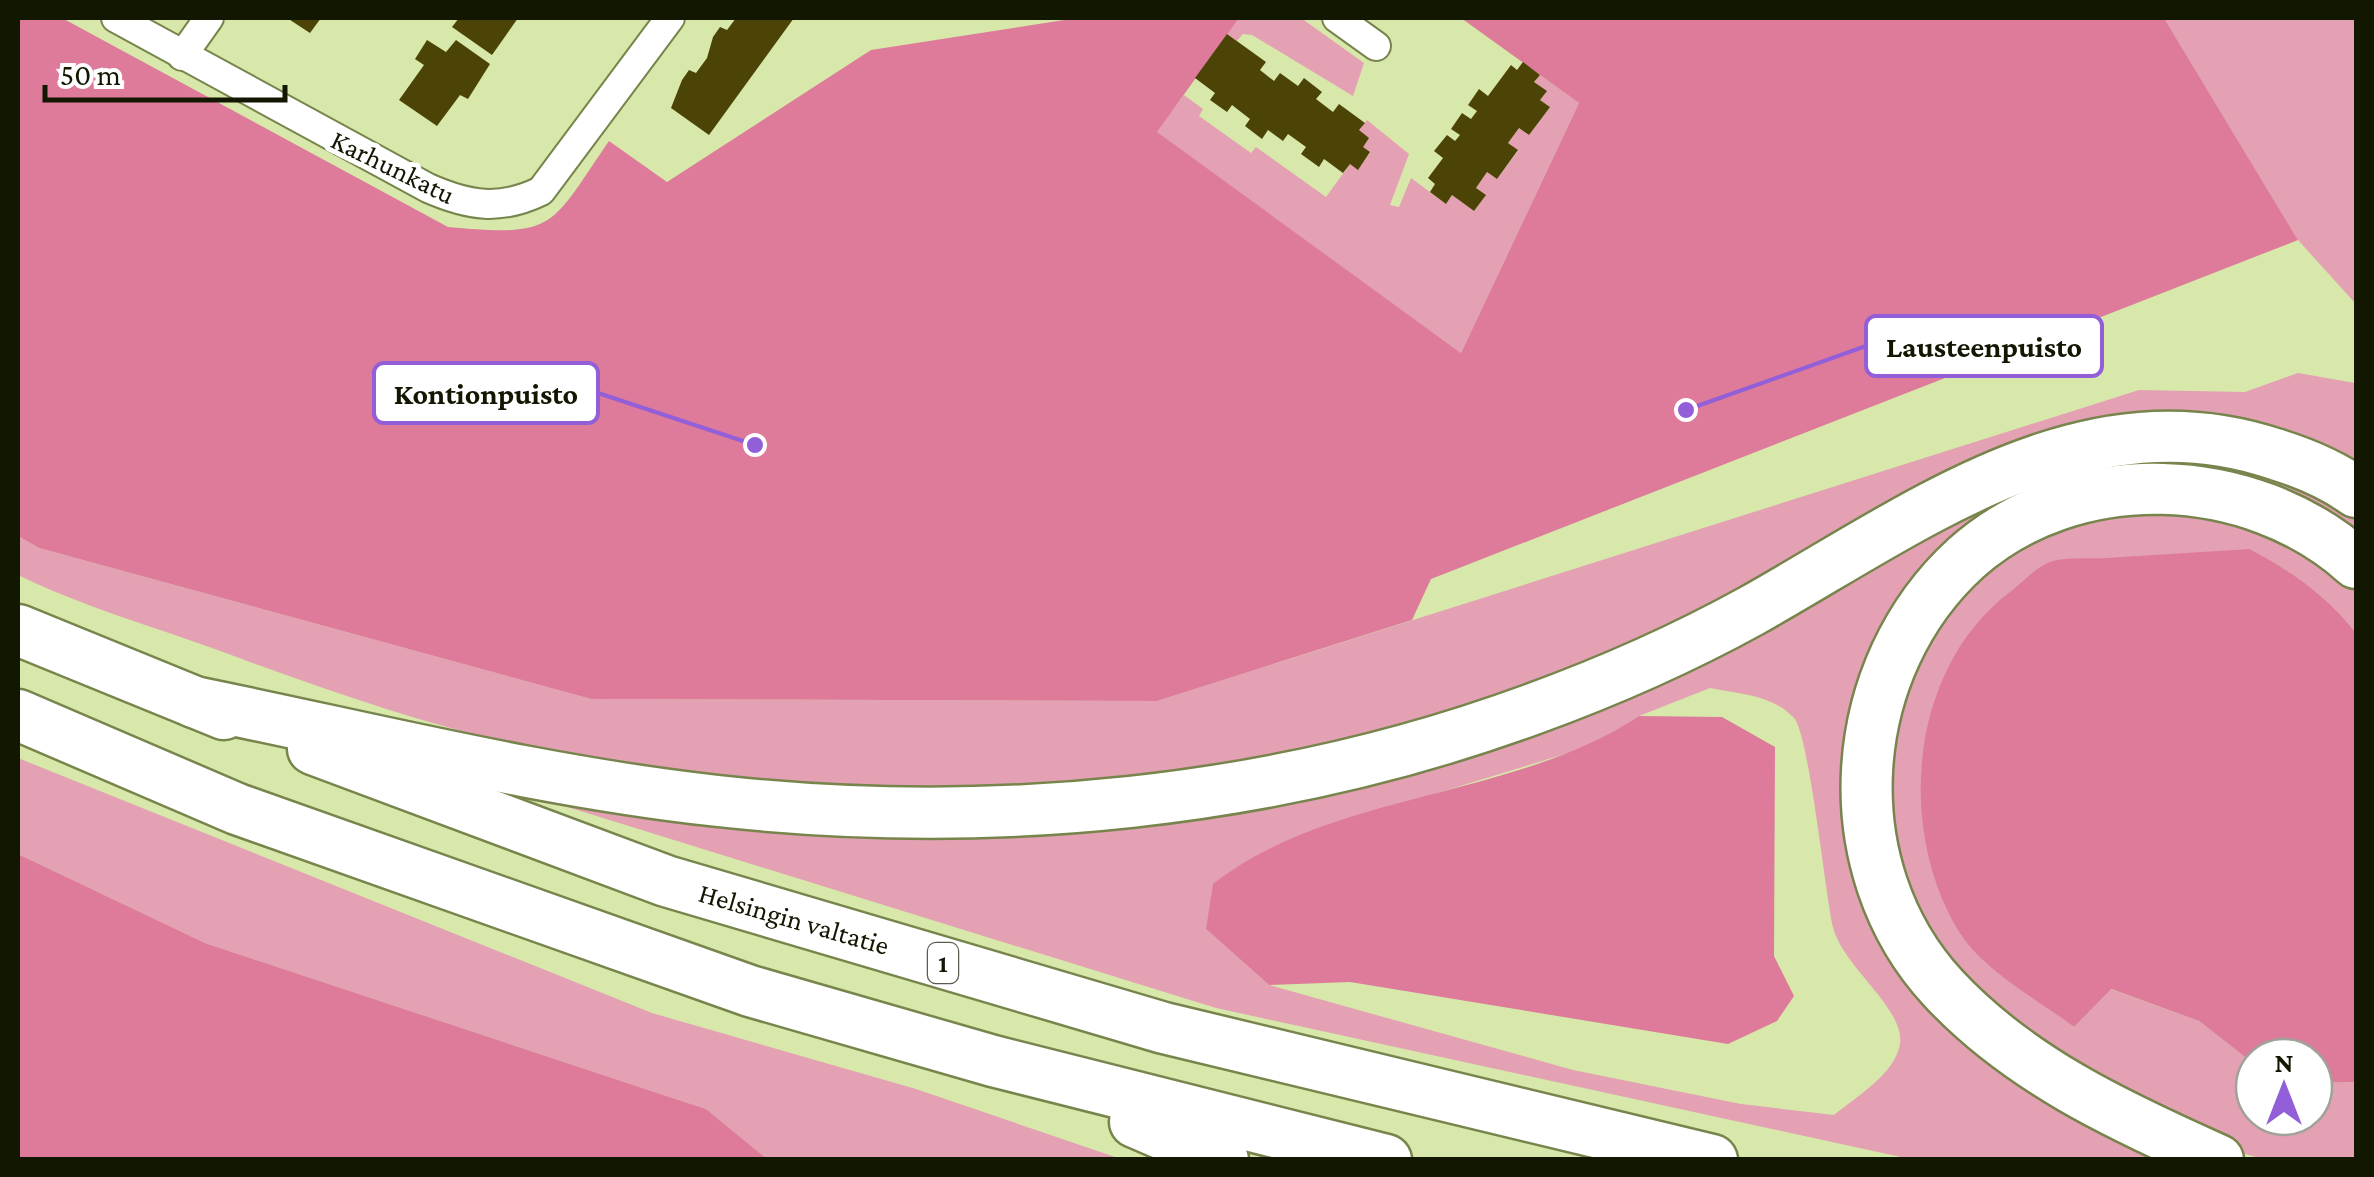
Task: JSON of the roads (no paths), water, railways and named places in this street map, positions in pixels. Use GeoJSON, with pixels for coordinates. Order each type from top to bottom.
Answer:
{"type":"FeatureCollection","features":[{"type":"Feature","properties":{"kind":"highway"},"geometry":{"type":"LineString","coordinates":[[194,702],[610,786],[718,802],[868,812],[1000,812],[1134,802],[1241,788],[1349,767],[1446,740],[1541,706],[1742,616],[2000,473],[2085,443],[2166,434],[2214,438],[2298,462],[2356,492]]}},
{"type":"Feature","properties":{"kind":"highway"},"geometry":{"type":"LineString","coordinates":[[2218,1160],[2106,1108],[2014,1052],[1977,1022],[1922,964],[1882,889],[1874,862],[1865,792],[1871,725],[1909,630],[1946,578],[1996,536],[2054,509],[2148,487],[2220,494],[2289,516],[2356,563]]}},
{"type":"Feature","properties":{"kind":"highway","name":"Helsingin valtatie"},"geometry":{"type":"LineString","coordinates":[[18,630],[484,816],[666,881],[1164,1028],[1712,1160]]}},
{"type":"Feature","properties":{"kind":"highway"},"geometry":{"type":"LineString","coordinates":[[18,715],[237,809],[750,992],[992,1061],[1386,1160]]}},
{"type":"Feature","properties":{"kind":"highway"},"geometry":{"type":"LineString","coordinates":[[992,1061],[1223,1160]]}},
{"type":"Feature","properties":{"kind":"street","name":"Karhunkatu"},"geometry":{"type":"LineString","coordinates":[[116,18],[428,188],[457,201],[486,206],[516,204],[541,191],[670,18]]}},
{"type":"Feature","properties":{"kind":"street"},"geometry":{"type":"LineString","coordinates":[[182,56],[210,18]]}},
{"type":"Feature","properties":{"kind":"street"},"geometry":{"type":"LineString","coordinates":[[1337,18],[1376,46]]}},
{"type":"Feature","properties":{"kind":"place","name":"Lausteenpuisto"},"geometry":{"type":"Point","coordinates":[1686,410]}},
{"type":"Feature","properties":{"kind":"place","name":"Kontionpuisto"},"geometry":{"type":"Point","coordinates":[755,445]}}]}
